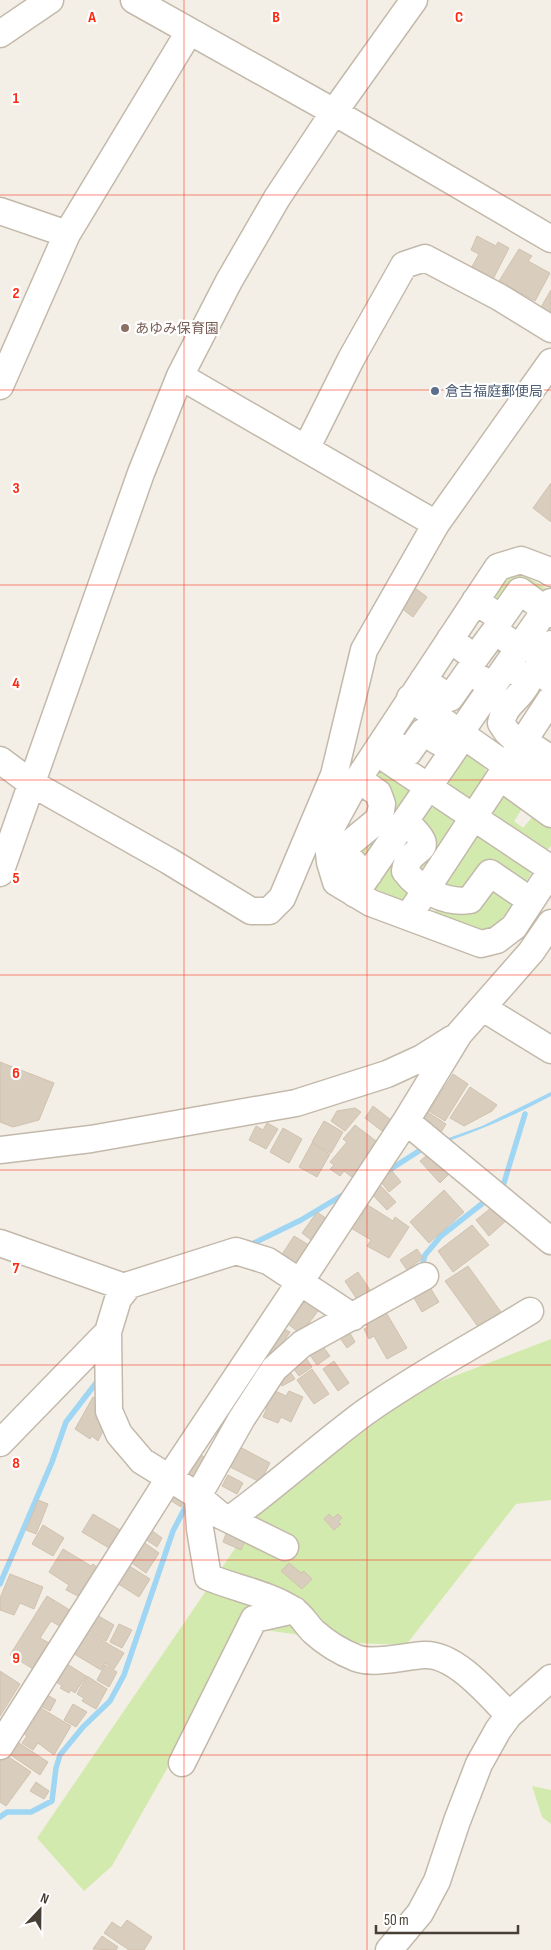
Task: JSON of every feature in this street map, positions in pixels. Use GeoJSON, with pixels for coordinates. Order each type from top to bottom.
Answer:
{"type":"FeatureCollection","features":[{"type":"Feature","properties":{"kind":"street"},"geometry":{"type":"LineString","coordinates":[[0,34],[50,0]]}},
{"type":"Feature","properties":{"kind":"street"},"geometry":{"type":"LineString","coordinates":[[134,0],[188,32],[334,112],[551,239]]}},
{"type":"Feature","properties":{"kind":"street"},"geometry":{"type":"LineString","coordinates":[[0,873],[141,473],[180,376],[228,281],[277,198],[334,112],[414,0]]}},
{"type":"Feature","properties":{"kind":"street"},"geometry":{"type":"LineString","coordinates":[[0,386],[66,234],[188,32]]}},
{"type":"Feature","properties":{"kind":"street"},"geometry":{"type":"LineString","coordinates":[[0,211],[66,234]]}},
{"type":"Feature","properties":{"kind":"street"},"geometry":{"type":"LineString","coordinates":[[306,450],[351,359],[404,265],[425,258],[499,297],[551,329]]}},
{"type":"Feature","properties":{"kind":"street"},"geometry":{"type":"LineString","coordinates":[[0,760],[31,783],[169,861],[251,911],[269,911],[282,898],[334,775],[364,650],[436,524],[551,362]]}},
{"type":"Feature","properties":{"kind":"street"},"geometry":{"type":"LineString","coordinates":[[180,376],[436,524]]}},
{"type":"Feature","properties":{"kind":"street"},"geometry":{"type":"LineString","coordinates":[[362,884],[336,882],[330,862],[327,835],[358,779],[498,567],[521,560],[551,573]]}},
{"type":"Feature","properties":{"kind":"street"},"geometry":{"type":"LineString","coordinates":[[362,884],[405,821],[422,782],[453,734],[493,687],[549,609],[520,591],[502,618],[475,601]]}},
{"type":"Feature","properties":{"kind":"street"},"geometry":{"type":"LineString","coordinates":[[450,639],[475,658],[495,631],[514,656],[527,684],[522,694],[510,703],[503,712],[501,723],[506,732],[532,730]]}},
{"type":"Feature","properties":{"kind":"street"},"geometry":{"type":"LineString","coordinates":[[551,644],[541,655],[538,662],[540,671],[532,730],[551,814]]}},
{"type":"Feature","properties":{"kind":"street"},"geometry":{"type":"LineString","coordinates":[[417,689],[450,698],[469,671],[493,687]]}},
{"type":"Feature","properties":{"kind":"street"},"geometry":{"type":"LineString","coordinates":[[417,689],[453,734]]}},
{"type":"Feature","properties":{"kind":"street"},"geometry":{"type":"LineString","coordinates":[[380,745],[408,753],[423,732],[453,734],[532,730]]}},
{"type":"Feature","properties":{"kind":"street"},"geometry":{"type":"LineString","coordinates":[[532,730],[551,759]]}},
{"type":"Feature","properties":{"kind":"street"},"geometry":{"type":"LineString","coordinates":[[532,730],[551,785]]}},
{"type":"Feature","properties":{"kind":"street"},"geometry":{"type":"LineString","coordinates":[[408,917],[532,730]]}},
{"type":"Feature","properties":{"kind":"street"},"geometry":{"type":"LineString","coordinates":[[358,779],[378,793],[382,804],[378,820],[350,843],[346,851],[349,859],[358,868],[362,884],[372,903],[481,944],[497,940],[514,928],[551,870],[422,782],[380,745]]}},
{"type":"Feature","properties":{"kind":"street"},"geometry":{"type":"LineString","coordinates":[[405,821],[420,835],[423,841],[423,846],[406,865],[405,871],[425,890],[460,902],[470,900],[490,873],[531,902]]}},
{"type":"Feature","properties":{"kind":"street"},"geometry":{"type":"LineString","coordinates":[[0,1746],[170,1476],[406,1121],[459,1034],[531,952],[551,923]]}},
{"type":"Feature","properties":{"kind":"street"},"geometry":{"type":"LineString","coordinates":[[483,1008],[551,1050]]}},
{"type":"Feature","properties":{"kind":"street"},"geometry":{"type":"LineString","coordinates":[[0,1150],[91,1139],[296,1103],[387,1074],[422,1058],[459,1034]]}},
{"type":"Feature","properties":{"kind":"street"},"geometry":{"type":"LineString","coordinates":[[406,1121],[551,1241]]}},
{"type":"Feature","properties":{"kind":"street"},"geometry":{"type":"LineString","coordinates":[[0,1243],[127,1288]]}},
{"type":"Feature","properties":{"kind":"street"},"geometry":{"type":"LineString","coordinates":[[285,1547],[220,1515],[170,1476],[142,1461],[120,1434],[109,1411],[108,1332],[118,1299],[129,1285],[236,1251],[268,1261],[353,1317]]}},
{"type":"Feature","properties":{"kind":"street"},"geometry":{"type":"LineString","coordinates":[[425,1276],[302,1344],[274,1369],[242,1418],[198,1496],[200,1528],[208,1577],[268,1598],[294,1610],[314,1632],[335,1648],[358,1660],[396,1660],[425,1655],[444,1659],[479,1684],[509,1715]]}},
{"type":"Feature","properties":{"kind":"street"},"geometry":{"type":"LineString","coordinates":[[230,1520],[264,1495],[365,1412],[404,1386],[530,1311]]}},
{"type":"Feature","properties":{"kind":"street"},"geometry":{"type":"LineString","coordinates":[[0,1443],[108,1332]]}},
{"type":"Feature","properties":{"kind":"street"},"geometry":{"type":"LineString","coordinates":[[182,1763],[254,1619],[294,1610]]}},
{"type":"Feature","properties":{"kind":"street"},"geometry":{"type":"LineString","coordinates":[[389,1950],[420,1913],[437,1880],[457,1821],[480,1764],[509,1715],[551,1678]]}},
{"type":"Feature","properties":{"kind":"green space"},"geometry":{"type":"Polygon","coordinates":[[[518,574],[546,588],[547,591],[502,611],[487,603],[500,582],[518,574]]]}},
{"type":"Feature","properties":{"kind":"green space"},"geometry":{"type":"Polygon","coordinates":[[[461,750],[484,762],[486,773],[469,799],[439,786],[461,750]]]}},
{"type":"Feature","properties":{"kind":"green space"},"geometry":{"type":"Polygon","coordinates":[[[377,767],[415,792],[365,865],[353,847],[375,829],[369,781],[377,767]]]}},
{"type":"Feature","properties":{"kind":"green space"},"geometry":{"type":"Polygon","coordinates":[[[497,789],[524,806],[514,821],[523,828],[534,815],[551,823],[551,846],[545,852],[488,812],[497,789]]]}},
{"type":"Feature","properties":{"kind":"green space"},"geometry":{"type":"Polygon","coordinates":[[[429,808],[437,808],[443,811],[453,821],[439,848],[417,875],[418,825],[429,808]]]}},
{"type":"Feature","properties":{"kind":"green space"},"geometry":{"type":"Polygon","coordinates":[[[412,834],[413,905],[366,885],[412,834]]]}},
{"type":"Feature","properties":{"kind":"green space"},"geometry":{"type":"Polygon","coordinates":[[[474,834],[483,837],[527,869],[531,874],[524,885],[460,896],[439,881],[474,834]]]}},
{"type":"Feature","properties":{"kind":"green space"},"geometry":{"type":"Polygon","coordinates":[[[490,881],[518,899],[502,919],[487,930],[481,932],[434,913],[438,903],[490,881]]]}},
{"type":"Feature","properties":{"kind":"green space"},"geometry":{"type":"Polygon","coordinates":[[[551,1339],[551,1500],[516,1504],[406,1645],[356,1643],[258,1629],[198,1714],[112,1866],[84,1891],[37,1838],[262,1509],[418,1390],[551,1339]]]}},
{"type":"Feature","properties":{"kind":"green space"},"geometry":{"type":"Polygon","coordinates":[[[532,1786],[551,1790],[551,1824],[542,1817],[532,1786]]]}},
{"type":"Feature","properties":{"kind":"water"},"geometry":{"type":"Polygon","coordinates":[[[551,1092],[551,1096],[525,1109],[446,1142],[446,1139],[482,1126],[551,1092]]]}},
{"type":"Feature","properties":{"kind":"building"},"geometry":{"type":"Polygon","coordinates":[[[477,236],[496,246],[498,242],[509,248],[490,285],[468,274],[479,254],[471,250],[477,236]]]}},
{"type":"Feature","properties":{"kind":"building"},"geometry":{"type":"Polygon","coordinates":[[[519,249],[532,256],[528,261],[550,273],[535,301],[499,281],[519,249]]]}},
{"type":"Feature","properties":{"kind":"building"},"geometry":{"type":"Polygon","coordinates":[[[551,290],[551,322],[537,314],[551,290]]]}},
{"type":"Feature","properties":{"kind":"building"},"geometry":{"type":"Polygon","coordinates":[[[551,483],[551,522],[533,508],[551,483]]]}},
{"type":"Feature","properties":{"kind":"building"},"geometry":{"type":"Polygon","coordinates":[[[415,588],[427,597],[413,617],[401,608],[415,588]]]}},
{"type":"Feature","properties":{"kind":"building"},"geometry":{"type":"Polygon","coordinates":[[[0,1062],[54,1083],[39,1120],[13,1127],[0,1122],[0,1062]]]}},
{"type":"Feature","properties":{"kind":"building"},"geometry":{"type":"Polygon","coordinates":[[[453,1074],[468,1084],[445,1121],[429,1111],[453,1074]]]}},
{"type":"Feature","properties":{"kind":"building"},"geometry":{"type":"Polygon","coordinates":[[[470,1087],[497,1105],[492,1111],[464,1126],[450,1118],[470,1087]]]}},
{"type":"Feature","properties":{"kind":"building"},"geometry":{"type":"Polygon","coordinates":[[[373,1106],[391,1120],[382,1131],[365,1118],[373,1106]]]}},
{"type":"Feature","properties":{"kind":"building"},"geometry":{"type":"Polygon","coordinates":[[[355,1108],[361,1112],[345,1131],[331,1121],[337,1111],[355,1108]]]}},
{"type":"Feature","properties":{"kind":"building"},"geometry":{"type":"Polygon","coordinates":[[[426,1111],[446,1124],[440,1134],[422,1118],[426,1111]]]}},
{"type":"Feature","properties":{"kind":"building"},"geometry":{"type":"Polygon","coordinates":[[[324,1121],[343,1132],[331,1153],[312,1142],[324,1121]]]}},
{"type":"Feature","properties":{"kind":"building"},"geometry":{"type":"Polygon","coordinates":[[[267,1123],[278,1129],[266,1149],[249,1140],[256,1126],[263,1130],[267,1123]]]}},
{"type":"Feature","properties":{"kind":"building"},"geometry":{"type":"Polygon","coordinates":[[[355,1125],[376,1141],[371,1147],[376,1150],[352,1177],[344,1171],[340,1176],[330,1169],[334,1165],[330,1162],[347,1142],[343,1139],[355,1125]]]}},
{"type":"Feature","properties":{"kind":"building"},"geometry":{"type":"Polygon","coordinates":[[[283,1128],[302,1139],[289,1163],[270,1152],[283,1128]]]}},
{"type":"Feature","properties":{"kind":"building"},"geometry":{"type":"Polygon","coordinates":[[[312,1143],[330,1154],[317,1177],[299,1167],[312,1143]]]}},
{"type":"Feature","properties":{"kind":"building"},"geometry":{"type":"Polygon","coordinates":[[[432,1151],[452,1171],[440,1183],[420,1161],[432,1151]]]}},
{"type":"Feature","properties":{"kind":"building"},"geometry":{"type":"Polygon","coordinates":[[[392,1171],[401,1182],[389,1192],[380,1181],[392,1171]]]}},
{"type":"Feature","properties":{"kind":"building"},"geometry":{"type":"Polygon","coordinates":[[[377,1182],[396,1202],[387,1210],[368,1190],[377,1182]]]}},
{"type":"Feature","properties":{"kind":"building"},"geometry":{"type":"Polygon","coordinates":[[[444,1190],[464,1212],[429,1243],[410,1222],[444,1190]]]}},
{"type":"Feature","properties":{"kind":"building"},"geometry":{"type":"Polygon","coordinates":[[[366,1204],[393,1221],[395,1217],[409,1227],[389,1258],[367,1246],[371,1240],[351,1228],[366,1204]]]}},
{"type":"Feature","properties":{"kind":"building"},"geometry":{"type":"Polygon","coordinates":[[[496,1204],[509,1218],[489,1236],[476,1220],[496,1204]]]}},
{"type":"Feature","properties":{"kind":"building"},"geometry":{"type":"Polygon","coordinates":[[[317,1212],[330,1221],[315,1243],[302,1233],[317,1212]]]}},
{"type":"Feature","properties":{"kind":"building"},"geometry":{"type":"Polygon","coordinates":[[[472,1225],[489,1245],[453,1272],[438,1251],[472,1225]]]}},
{"type":"Feature","properties":{"kind":"building"},"geometry":{"type":"Polygon","coordinates":[[[294,1236],[312,1247],[295,1273],[277,1262],[294,1236]]]}},
{"type":"Feature","properties":{"kind":"building"},"geometry":{"type":"Polygon","coordinates":[[[417,1249],[423,1258],[407,1270],[400,1260],[417,1249]]]}},
{"type":"Feature","properties":{"kind":"building"},"geometry":{"type":"Polygon","coordinates":[[[468,1266],[501,1312],[479,1328],[445,1281],[468,1266]]]}},
{"type":"Feature","properties":{"kind":"building"},"geometry":{"type":"Polygon","coordinates":[[[358,1272],[374,1296],[360,1304],[345,1281],[358,1272]]]}},
{"type":"Feature","properties":{"kind":"building"},"geometry":{"type":"Polygon","coordinates":[[[426,1281],[439,1302],[422,1312],[410,1291],[426,1281]]]}},
{"type":"Feature","properties":{"kind":"building"},"geometry":{"type":"Polygon","coordinates":[[[310,1294],[323,1304],[301,1334],[288,1324],[310,1294]]]}},
{"type":"Feature","properties":{"kind":"building"},"geometry":{"type":"Polygon","coordinates":[[[384,1309],[407,1348],[387,1359],[374,1336],[369,1339],[364,1329],[368,1327],[363,1320],[384,1309]]]}},
{"type":"Feature","properties":{"kind":"building"},"geometry":{"type":"Polygon","coordinates":[[[279,1326],[290,1332],[267,1366],[258,1359],[279,1326]]]}},
{"type":"Feature","properties":{"kind":"building"},"geometry":{"type":"Polygon","coordinates":[[[346,1326],[355,1342],[347,1348],[336,1332],[346,1326]]]}},
{"type":"Feature","properties":{"kind":"building"},"geometry":{"type":"Polygon","coordinates":[[[318,1340],[330,1356],[317,1365],[305,1348],[318,1340]]]}},
{"type":"Feature","properties":{"kind":"building"},"geometry":{"type":"Polygon","coordinates":[[[302,1352],[312,1367],[299,1376],[288,1361],[302,1352]]]}},
{"type":"Feature","properties":{"kind":"building"},"geometry":{"type":"Polygon","coordinates":[[[334,1361],[349,1383],[338,1391],[323,1369],[334,1361]]]}},
{"type":"Feature","properties":{"kind":"building"},"geometry":{"type":"Polygon","coordinates":[[[286,1366],[295,1379],[282,1386],[274,1375],[286,1366]]]}},
{"type":"Feature","properties":{"kind":"building"},"geometry":{"type":"Polygon","coordinates":[[[312,1369],[329,1394],[314,1404],[297,1380],[312,1369]]]}},
{"type":"Feature","properties":{"kind":"building"},"geometry":{"type":"Polygon","coordinates":[[[269,1388],[286,1396],[289,1391],[303,1397],[291,1422],[281,1417],[278,1423],[263,1417],[267,1408],[261,1406],[269,1388]]]}},
{"type":"Feature","properties":{"kind":"building"},"geometry":{"type":"Polygon","coordinates":[[[93,1397],[102,1402],[95,1416],[107,1423],[98,1441],[92,1436],[90,1439],[75,1429],[93,1397]]]}},
{"type":"Feature","properties":{"kind":"building"},"geometry":{"type":"Polygon","coordinates":[[[238,1446],[270,1463],[260,1482],[228,1466],[238,1446]]]}},
{"type":"Feature","properties":{"kind":"building"},"geometry":{"type":"Polygon","coordinates":[[[199,1454],[208,1459],[194,1481],[186,1476],[199,1454]]]}},
{"type":"Feature","properties":{"kind":"building"},"geometry":{"type":"Polygon","coordinates":[[[228,1475],[243,1483],[237,1494],[222,1486],[228,1475]]]}},
{"type":"Feature","properties":{"kind":"building"},"geometry":{"type":"Polygon","coordinates":[[[174,1488],[188,1497],[181,1507],[168,1499],[174,1488]]]}},
{"type":"Feature","properties":{"kind":"building"},"geometry":{"type":"Polygon","coordinates":[[[38,1500],[48,1504],[36,1534],[26,1530],[38,1500]]]}},
{"type":"Feature","properties":{"kind":"building"},"geometry":{"type":"Polygon","coordinates":[[[93,1514],[120,1530],[109,1548],[82,1532],[93,1514]]]}},
{"type":"Feature","properties":{"kind":"building"},"geometry":{"type":"Polygon","coordinates":[[[329,1514],[333,1518],[338,1514],[342,1518],[338,1522],[341,1524],[334,1530],[324,1519],[329,1514]]]}},
{"type":"Feature","properties":{"kind":"building"},"geometry":{"type":"Polygon","coordinates":[[[43,1525],[64,1538],[53,1556],[32,1544],[43,1525]]]}},
{"type":"Feature","properties":{"kind":"building"},"geometry":{"type":"Polygon","coordinates":[[[151,1530],[162,1538],[157,1547],[145,1539],[151,1530]]]}},
{"type":"Feature","properties":{"kind":"building"},"geometry":{"type":"Polygon","coordinates":[[[227,1531],[246,1539],[241,1550],[223,1542],[227,1531]]]}},
{"type":"Feature","properties":{"kind":"building"},"geometry":{"type":"Polygon","coordinates":[[[142,1541],[159,1553],[146,1573],[129,1561],[142,1541]]]}},
{"type":"Feature","properties":{"kind":"building"},"geometry":{"type":"Polygon","coordinates":[[[63,1549],[91,1566],[93,1564],[98,1568],[80,1597],[66,1590],[69,1585],[49,1572],[63,1549]]]}},
{"type":"Feature","properties":{"kind":"building"},"geometry":{"type":"Polygon","coordinates":[[[123,1562],[150,1579],[139,1597],[112,1580],[123,1562]]]}},
{"type":"Feature","properties":{"kind":"building"},"geometry":{"type":"Polygon","coordinates":[[[289,1563],[301,1573],[304,1571],[312,1579],[302,1589],[281,1571],[289,1563]]]}},
{"type":"Feature","properties":{"kind":"building"},"geometry":{"type":"Polygon","coordinates":[[[10,1574],[43,1587],[34,1609],[20,1603],[14,1615],[0,1610],[0,1598],[10,1574]]]}},
{"type":"Feature","properties":{"kind":"building"},"geometry":{"type":"Polygon","coordinates":[[[47,1596],[73,1612],[63,1628],[51,1621],[40,1638],[51,1644],[35,1670],[10,1655],[47,1596]]]}},
{"type":"Feature","properties":{"kind":"building"},"geometry":{"type":"Polygon","coordinates":[[[95,1614],[114,1625],[106,1641],[85,1629],[95,1614]]]}},
{"type":"Feature","properties":{"kind":"building"},"geometry":{"type":"Polygon","coordinates":[[[119,1624],[132,1630],[122,1648],[110,1642],[119,1624]]]}},
{"type":"Feature","properties":{"kind":"building"},"geometry":{"type":"Polygon","coordinates":[[[84,1630],[124,1653],[114,1669],[105,1663],[101,1670],[71,1652],[84,1630]]]}},
{"type":"Feature","properties":{"kind":"building"},"geometry":{"type":"Polygon","coordinates":[[[64,1662],[86,1676],[75,1693],[71,1690],[69,1693],[60,1688],[62,1686],[52,1679],[64,1662]]]}},
{"type":"Feature","properties":{"kind":"building"},"geometry":{"type":"Polygon","coordinates":[[[105,1665],[117,1672],[109,1687],[97,1680],[105,1665]]]}},
{"type":"Feature","properties":{"kind":"building"},"geometry":{"type":"Polygon","coordinates":[[[0,1671],[20,1684],[0,1716],[0,1671]]]}},
{"type":"Feature","properties":{"kind":"building"},"geometry":{"type":"Polygon","coordinates":[[[87,1676],[107,1689],[96,1709],[82,1701],[84,1698],[77,1694],[87,1676]]]}},
{"type":"Feature","properties":{"kind":"building"},"geometry":{"type":"Polygon","coordinates":[[[42,1692],[56,1700],[50,1711],[35,1703],[42,1692]]]}},
{"type":"Feature","properties":{"kind":"building"},"geometry":{"type":"Polygon","coordinates":[[[34,1704],[71,1726],[54,1755],[38,1743],[33,1750],[22,1743],[27,1736],[20,1731],[27,1721],[32,1724],[35,1719],[28,1714],[34,1704]]]}},
{"type":"Feature","properties":{"kind":"building"},"geometry":{"type":"Polygon","coordinates":[[[73,1704],[87,1712],[76,1727],[64,1720],[73,1704]]]}},
{"type":"Feature","properties":{"kind":"building"},"geometry":{"type":"Polygon","coordinates":[[[13,1739],[48,1762],[40,1775],[5,1751],[13,1739]]]}},
{"type":"Feature","properties":{"kind":"building"},"geometry":{"type":"Polygon","coordinates":[[[0,1751],[31,1772],[6,1806],[0,1802],[0,1751]]]}},
{"type":"Feature","properties":{"kind":"building"},"geometry":{"type":"Polygon","coordinates":[[[36,1782],[49,1791],[44,1799],[30,1791],[36,1782]]]}},
{"type":"Feature","properties":{"kind":"building"},"geometry":{"type":"Polygon","coordinates":[[[127,1920],[152,1937],[144,1950],[129,1950],[104,1933],[112,1922],[121,1928],[127,1920]]]}},
{"type":"Feature","properties":{"kind":"building"},"geometry":{"type":"Polygon","coordinates":[[[102,1936],[118,1947],[116,1950],[93,1949],[102,1936]]]}},
{"type":"Feature","properties":{"kind":"waterway"},"geometry":{"type":"LineString","coordinates":[[503,1186],[525,1114]]}},
{"type":"Feature","properties":{"kind":"waterway"},"geometry":{"type":"LineString","coordinates":[[383,1174],[422,1149]]}},
{"type":"Feature","properties":{"kind":"waterway"},"geometry":{"type":"LineString","coordinates":[[250,1245],[301,1220],[346,1193]]}},
{"type":"Feature","properties":{"kind":"waterway"},"geometry":{"type":"LineString","coordinates":[[421,1270],[425,1255],[441,1236],[488,1199]]}},
{"type":"Feature","properties":{"kind":"waterway"},"geometry":{"type":"LineString","coordinates":[[0,1584],[52,1462],[66,1422],[96,1383]]}},
{"type":"Feature","properties":{"kind":"waterway"},"geometry":{"type":"LineString","coordinates":[[0,1817],[7,1812],[31,1812],[52,1801],[56,1768],[60,1755],[83,1727],[110,1701],[124,1675],[173,1531],[188,1502]]}},
{"type":"Feature","properties":{"kind":"place","name":"あゆみ保育園"},"geometry":{"type":"Point","coordinates":[125,328]}},
{"type":"Feature","properties":{"kind":"place","name":"倉吉福庭郵便局"},"geometry":{"type":"Point","coordinates":[435,391]}}]}
